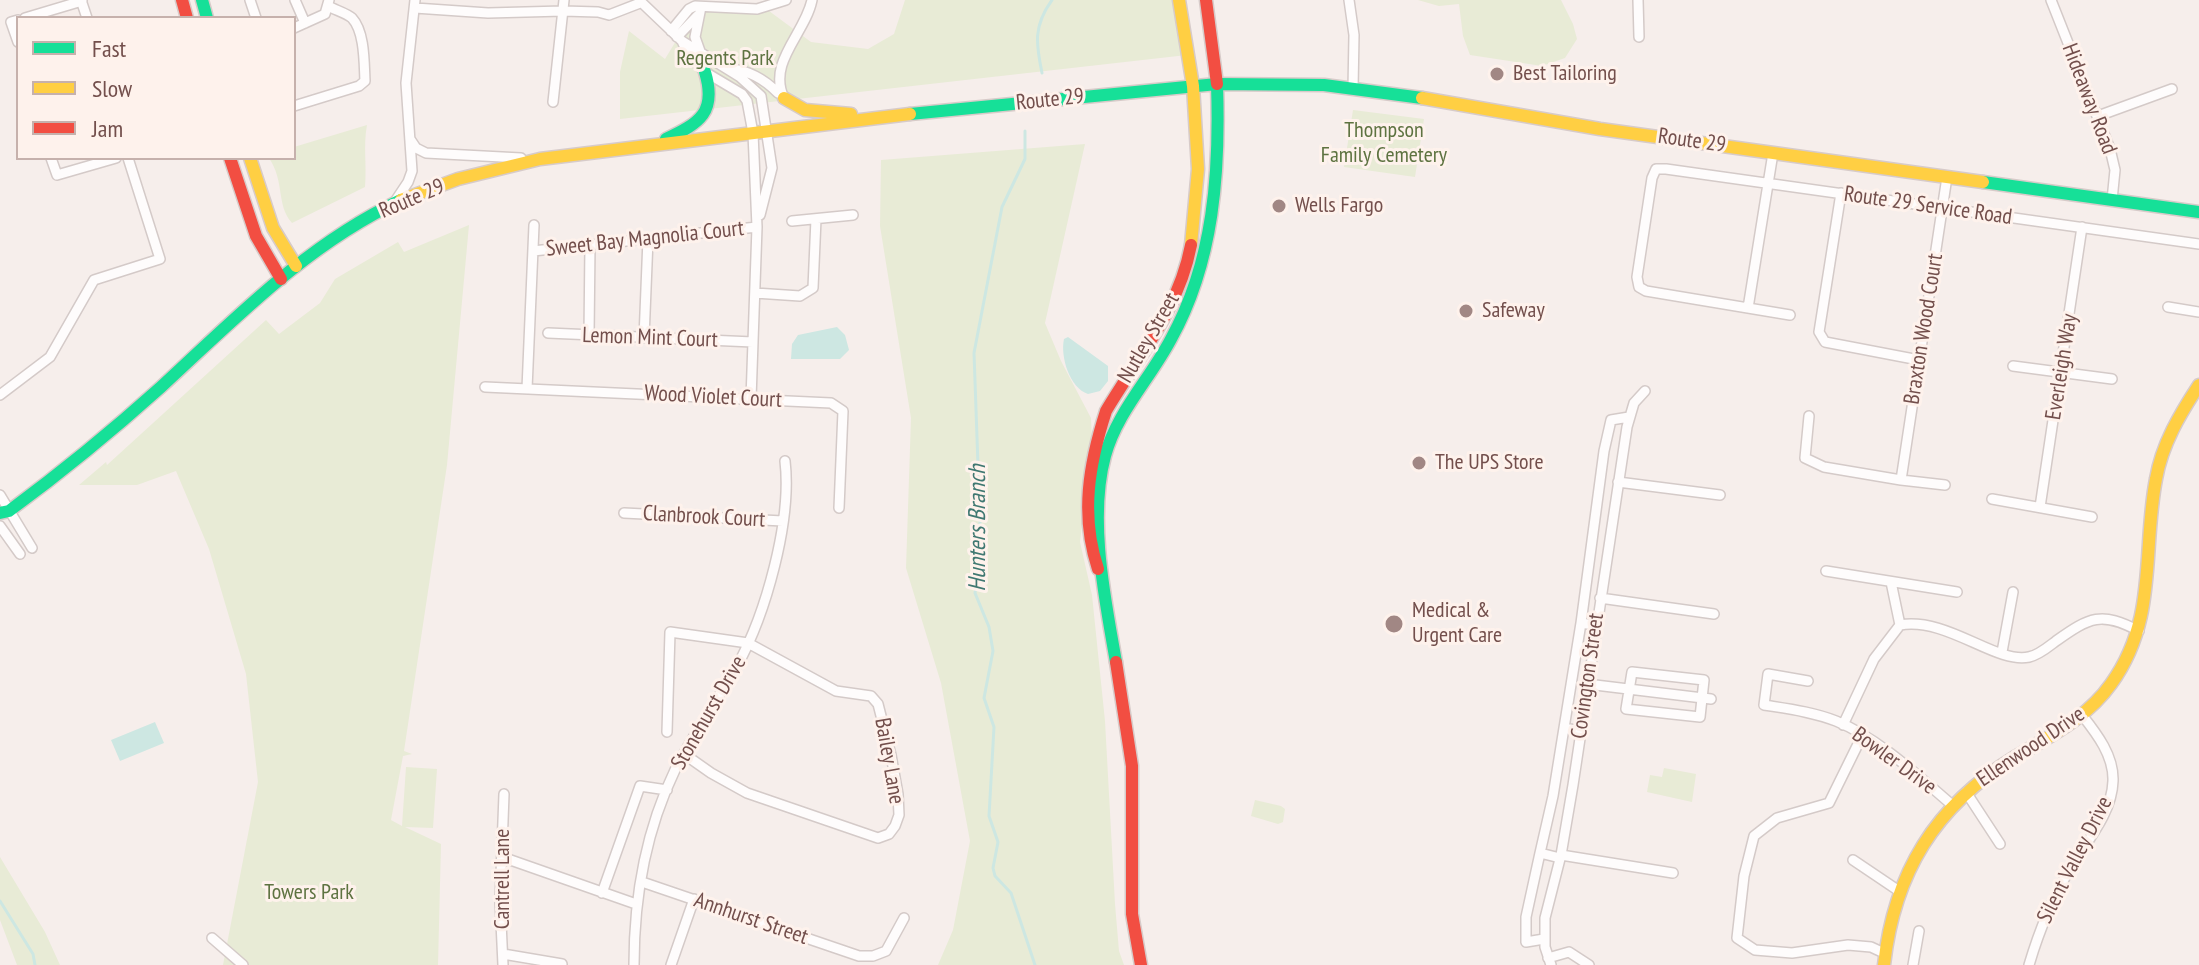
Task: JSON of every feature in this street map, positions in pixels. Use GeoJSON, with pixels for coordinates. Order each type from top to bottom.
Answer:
{"type":"FeatureCollection","features":[{"type":"Feature","properties":{"kind":"main road","name":"Nutley Street"},"geometry":{"type":"LineString","coordinates":[[1101,575],[1088,534],[1087,501],[1091,469],[1106,411],[1164,320],[1184,271],[1198,177],[1193,86],[1179,0]]}},
{"type":"Feature","properties":{"kind":"main road","name":"Nutley Street"},"geometry":{"type":"LineString","coordinates":[[1141,965],[1130,919],[1132,766],[1101,575],[1098,499],[1106,452],[1124,410],[1174,335],[1192,294],[1210,228],[1219,155],[1217,84],[1206,0]]}},
{"type":"Feature","properties":{"kind":"main road"},"geometry":{"type":"LineString","coordinates":[[653,145],[684,131],[706,113],[712,96],[705,72]]}},
{"type":"Feature","properties":{"kind":"main road","name":"Route 29"},"geometry":{"type":"LineString","coordinates":[[0,527],[5,512],[60,473],[140,406],[215,335],[332,238],[392,206],[485,170],[540,159],[891,116],[1193,86],[1324,85],[1417,97],[1585,126],[2199,212]]}},
{"type":"Feature","properties":{"kind":"main road"},"geometry":{"type":"LineString","coordinates":[[784,98],[805,110],[891,116]]}},
{"type":"Feature","properties":{"kind":"main road"},"geometry":{"type":"LineString","coordinates":[[231,160],[254,235],[267,261],[281,279]]}},
{"type":"Feature","properties":{"kind":"main road"},"geometry":{"type":"LineString","coordinates":[[251,160],[270,223],[284,252],[296,266]]}},
{"type":"Feature","properties":{"kind":"main road","name":"Ellenwood Drive"},"geometry":{"type":"LineString","coordinates":[[1884,959],[1899,891],[1914,857],[1951,804],[2013,758],[2063,730],[2082,715],[2102,696],[2131,652],[2148,595],[2154,495],[2161,456],[2179,415],[2199,385]]}},
{"type":"Feature","properties":{"kind":"street"},"geometry":{"type":"LineString","coordinates":[[31,16],[82,0]]}},
{"type":"Feature","properties":{"kind":"street"},"geometry":{"type":"LineString","coordinates":[[295,0],[305,23]]}},
{"type":"Feature","properties":{"kind":"street"},"geometry":{"type":"LineString","coordinates":[[488,13],[489,0]]}},
{"type":"Feature","properties":{"kind":"street"},"geometry":{"type":"LineString","coordinates":[[676,36],[689,9],[757,9],[786,0]]}},
{"type":"Feature","properties":{"kind":"street"},"geometry":{"type":"LineString","coordinates":[[784,98],[778,85],[780,68],[808,15],[812,0]]}},
{"type":"Feature","properties":{"kind":"street"},"geometry":{"type":"LineString","coordinates":[[1349,0],[1354,35],[1353,89]]}},
{"type":"Feature","properties":{"kind":"street"},"geometry":{"type":"LineString","coordinates":[[1638,0],[1639,37]]}},
{"type":"Feature","properties":{"kind":"street","name":"Hideaway Road"},"geometry":{"type":"LineString","coordinates":[[2051,0],[2098,116],[2115,170],[2112,200]]}},
{"type":"Feature","properties":{"kind":"street"},"geometry":{"type":"LineString","coordinates":[[392,206],[412,171],[406,83],[415,4],[488,13],[563,5],[609,15],[639,1],[676,36],[751,85],[761,96],[772,168],[757,227]]}},
{"type":"Feature","properties":{"kind":"street"},"geometry":{"type":"LineString","coordinates":[[296,27],[325,14],[329,3],[351,18],[358,29],[365,81],[359,86],[296,105]]}},
{"type":"Feature","properties":{"kind":"street"},"geometry":{"type":"LineString","coordinates":[[553,102],[563,5]]}},
{"type":"Feature","properties":{"kind":"street"},"geometry":{"type":"LineString","coordinates":[[700,11],[695,37],[701,54]]}},
{"type":"Feature","properties":{"kind":"street"},"geometry":{"type":"LineString","coordinates":[[16,21],[11,22],[16,36]]}},
{"type":"Feature","properties":{"kind":"street"},"geometry":{"type":"LineString","coordinates":[[676,36],[689,56],[705,72],[742,94],[747,101],[753,133],[757,227],[751,399]]}},
{"type":"Feature","properties":{"kind":"street"},"geometry":{"type":"LineString","coordinates":[[723,67],[743,70],[762,78],[784,98]]}},
{"type":"Feature","properties":{"kind":"street"},"geometry":{"type":"LineString","coordinates":[[2098,116],[2172,89]]}},
{"type":"Feature","properties":{"kind":"street"},"geometry":{"type":"LineString","coordinates":[[410,139],[416,148],[435,155],[540,159]]}},
{"type":"Feature","properties":{"kind":"street"},"geometry":{"type":"LineString","coordinates":[[1773,153],[1748,308],[1790,315]]}},
{"type":"Feature","properties":{"kind":"street"},"geometry":{"type":"LineString","coordinates":[[52,160],[57,175],[109,160]]}},
{"type":"Feature","properties":{"kind":"street"},"geometry":{"type":"LineString","coordinates":[[0,395],[50,357],[94,280],[160,259],[129,160]]}},
{"type":"Feature","properties":{"kind":"street","name":"Route 29 Service Road"},"geometry":{"type":"LineString","coordinates":[[1748,308],[1646,291],[1639,287],[1638,270],[1656,169],[2199,244]]}},
{"type":"Feature","properties":{"kind":"street","name":"Braxton Wood Court"},"geometry":{"type":"LineString","coordinates":[[1901,480],[1947,177]]}},
{"type":"Feature","properties":{"kind":"street"},"geometry":{"type":"LineString","coordinates":[[1841,193],[1820,336],[1825,342],[1919,360]]}},
{"type":"Feature","properties":{"kind":"street"},"geometry":{"type":"LineString","coordinates":[[792,221],[853,215]]}},
{"type":"Feature","properties":{"kind":"street"},"geometry":{"type":"LineString","coordinates":[[755,293],[800,296],[813,288],[816,219]]}},
{"type":"Feature","properties":{"kind":"street"},"geometry":{"type":"LineString","coordinates":[[527,389],[534,225]]}},
{"type":"Feature","properties":{"kind":"street","name":"Sweet Bay Magnolia Court"},"geometry":{"type":"LineString","coordinates":[[533,251],[757,227]]}},
{"type":"Feature","properties":{"kind":"street","name":"Everleigh Way"},"geometry":{"type":"LineString","coordinates":[[2040,507],[2082,227]]}},
{"type":"Feature","properties":{"kind":"street"},"geometry":{"type":"LineString","coordinates":[[644,338],[648,239]]}},
{"type":"Feature","properties":{"kind":"street"},"geometry":{"type":"LineString","coordinates":[[589,335],[590,245]]}},
{"type":"Feature","properties":{"kind":"street"},"geometry":{"type":"LineString","coordinates":[[2168,307],[2199,312]]}},
{"type":"Feature","properties":{"kind":"street","name":"Lemon Mint Court"},"geometry":{"type":"LineString","coordinates":[[548,333],[753,342]]}},
{"type":"Feature","properties":{"kind":"street"},"geometry":{"type":"LineString","coordinates":[[2013,366],[2112,379]]}},
{"type":"Feature","properties":{"kind":"street","name":"Wood Violet Court"},"geometry":{"type":"LineString","coordinates":[[485,387],[831,403],[843,411],[839,508]]}},
{"type":"Feature","properties":{"kind":"street","name":"Covington Street"},"geometry":{"type":"LineString","coordinates":[[1550,962],[1544,939],[1545,918],[1560,857],[1629,417],[1634,403],[1645,391]]}},
{"type":"Feature","properties":{"kind":"street"},"geometry":{"type":"LineString","coordinates":[[1809,416],[1805,458],[1824,467],[1945,485]]}},
{"type":"Feature","properties":{"kind":"street"},"geometry":{"type":"LineString","coordinates":[[1544,939],[1526,942],[1526,917],[1553,796],[1581,623],[1604,451],[1611,420],[1629,417]]}},
{"type":"Feature","properties":{"kind":"street","name":"Stonehurst Drive"},"geometry":{"type":"LineString","coordinates":[[634,965],[636,904],[646,852],[667,790],[684,754],[758,620],[783,521],[787,495],[785,461]]}},
{"type":"Feature","properties":{"kind":"street"},"geometry":{"type":"LineString","coordinates":[[1618,482],[1720,495]]}},
{"type":"Feature","properties":{"kind":"street"},"geometry":{"type":"LineString","coordinates":[[0,495],[5,512],[32,548]]}},
{"type":"Feature","properties":{"kind":"street"},"geometry":{"type":"LineString","coordinates":[[1992,499],[2092,517]]}},
{"type":"Feature","properties":{"kind":"street","name":"Clanbrook Court"},"geometry":{"type":"LineString","coordinates":[[624,513],[783,521]]}},
{"type":"Feature","properties":{"kind":"street"},"geometry":{"type":"LineString","coordinates":[[0,527],[20,554]]}},
{"type":"Feature","properties":{"kind":"street"},"geometry":{"type":"LineString","coordinates":[[1826,571],[1957,592]]}},
{"type":"Feature","properties":{"kind":"street"},"geometry":{"type":"LineString","coordinates":[[1891,582],[1900,625]]}},
{"type":"Feature","properties":{"kind":"street"},"geometry":{"type":"LineString","coordinates":[[2002,652],[2013,592]]}},
{"type":"Feature","properties":{"kind":"street"},"geometry":{"type":"LineString","coordinates":[[1600,598],[1714,614]]}},
{"type":"Feature","properties":{"kind":"street"},"geometry":{"type":"LineString","coordinates":[[1843,725],[1874,659],[1900,625],[1915,622],[1934,625],[2002,652],[2028,657],[2043,651],[2089,619],[2114,619],[2139,631]]}},
{"type":"Feature","properties":{"kind":"street"},"geometry":{"type":"LineString","coordinates":[[1581,623],[1596,626]]}},
{"type":"Feature","properties":{"kind":"street"},"geometry":{"type":"LineString","coordinates":[[667,732],[670,632],[748,643]]}},
{"type":"Feature","properties":{"kind":"street","name":"Bailey Lane"},"geometry":{"type":"LineString","coordinates":[[684,754],[747,793],[822,819],[878,838],[889,834],[895,826],[899,815],[898,794],[878,704],[871,696],[836,691],[748,643]]}},
{"type":"Feature","properties":{"kind":"street"},"geometry":{"type":"LineString","coordinates":[[1632,672],[1704,680],[1706,699],[1700,717],[1626,709],[1632,672]]}},
{"type":"Feature","properties":{"kind":"street","name":"Bowler Drive"},"geometry":{"type":"LineString","coordinates":[[1808,681],[1768,674],[1764,705],[1799,710],[1843,725],[1896,757],[1951,804]]}},
{"type":"Feature","properties":{"kind":"street"},"geometry":{"type":"LineString","coordinates":[[1587,684],[1706,699]]}},
{"type":"Feature","properties":{"kind":"street","name":"Silent Valley Drive"},"geometry":{"type":"LineString","coordinates":[[2029,965],[2040,928],[2069,871],[2097,826],[2112,789],[2108,756],[2098,735],[2082,715]]}},
{"type":"Feature","properties":{"kind":"street"},"geometry":{"type":"LineString","coordinates":[[1564,728],[1581,731]]}},
{"type":"Feature","properties":{"kind":"street"},"geometry":{"type":"LineString","coordinates":[[1862,736],[1829,803],[1777,818],[1754,836],[1744,876],[1737,938],[1755,950],[1792,953],[1848,945],[1871,947],[1884,959]]}},
{"type":"Feature","properties":{"kind":"street"},"geometry":{"type":"LineString","coordinates":[[602,893],[640,786],[667,790]]}},
{"type":"Feature","properties":{"kind":"street"},"geometry":{"type":"LineString","coordinates":[[1966,792],[2000,844]]}},
{"type":"Feature","properties":{"kind":"street","name":"Cantrell Lane"},"geometry":{"type":"LineString","coordinates":[[503,960],[500,901],[504,794]]}},
{"type":"Feature","properties":{"kind":"street"},"geometry":{"type":"LineString","coordinates":[[1540,853],[1673,873]]}},
{"type":"Feature","properties":{"kind":"street"},"geometry":{"type":"LineString","coordinates":[[502,857],[636,904]]}},
{"type":"Feature","properties":{"kind":"street"},"geometry":{"type":"LineString","coordinates":[[1853,860],[1899,891]]}},
{"type":"Feature","properties":{"kind":"street","name":"Annhurst Street"},"geometry":{"type":"LineString","coordinates":[[642,882],[858,961]]}},
{"type":"Feature","properties":{"kind":"street"},"geometry":{"type":"LineString","coordinates":[[671,965],[694,899]]}},
{"type":"Feature","properties":{"kind":"street"},"geometry":{"type":"LineString","coordinates":[[858,961],[886,951],[904,918]]}},
{"type":"Feature","properties":{"kind":"street"},"geometry":{"type":"LineString","coordinates":[[1913,965],[1919,931]]}},
{"type":"Feature","properties":{"kind":"street"},"geometry":{"type":"LineString","coordinates":[[212,938],[243,965]]}},
{"type":"Feature","properties":{"kind":"street"},"geometry":{"type":"LineString","coordinates":[[1550,962],[1569,952],[1589,965]]}},
{"type":"Feature","properties":{"kind":"street"},"geometry":{"type":"LineString","coordinates":[[503,960],[562,964]]}},
{"type":"Feature","properties":{"kind":"green space","name":"Regents Park"},"geometry":{"type":"Polygon","coordinates":[[[905,0],[1177,0],[1187,55],[620,119],[620,72],[629,31],[665,59],[679,36],[689,9],[765,8],[811,42],[868,49],[894,34],[905,0]]]}},
{"type":"Feature","properties":{"kind":"green space"},"geometry":{"type":"Polygon","coordinates":[[[1418,0],[1561,0],[1577,39],[1565,58],[1542,66],[1470,55],[1463,36],[1459,4],[1439,6],[1418,0]]]}},
{"type":"Feature","properties":{"kind":"green space","name":"Thompson Family Cemetery"},"geometry":{"type":"Polygon","coordinates":[[[1353,110],[1424,119],[1415,177],[1344,167],[1353,110]]]}},
{"type":"Feature","properties":{"kind":"green space"},"geometry":{"type":"Polygon","coordinates":[[[367,125],[365,187],[292,223],[284,209],[270,160],[296,160],[296,146],[367,125]]]}},
{"type":"Feature","properties":{"kind":"green space"},"geometry":{"type":"Polygon","coordinates":[[[1085,144],[1045,323],[1091,418],[1092,443],[1080,542],[1092,595],[1105,721],[1119,951],[1124,965],[938,965],[953,930],[970,841],[941,683],[906,568],[911,418],[880,226],[881,160],[1085,144]]]}},
{"type":"Feature","properties":{"kind":"green space","name":"Towers Park"},"geometry":{"type":"Polygon","coordinates":[[[469,225],[447,465],[404,751],[412,754],[403,756],[391,820],[402,826],[406,767],[437,769],[433,828],[405,827],[441,844],[438,965],[223,965],[258,782],[246,674],[209,549],[176,471],[137,485],[79,485],[106,462],[107,465],[266,320],[279,334],[320,303],[335,279],[398,242],[404,252],[469,225]]]}},
{"type":"Feature","properties":{"kind":"green space"},"geometry":{"type":"Polygon","coordinates":[[[1664,768],[1696,774],[1692,802],[1647,792],[1650,775],[1662,777],[1664,768]]]}},
{"type":"Feature","properties":{"kind":"green space"},"geometry":{"type":"Polygon","coordinates":[[[1255,800],[1285,809],[1283,822],[1278,824],[1251,816],[1255,800]]]}},
{"type":"Feature","properties":{"kind":"green space"},"geometry":{"type":"Polygon","coordinates":[[[0,857],[45,932],[60,965],[17,965],[0,920],[0,857]]]}},
{"type":"Feature","properties":{"kind":"water"},"geometry":{"type":"Polygon","coordinates":[[[837,327],[845,335],[849,350],[840,359],[791,359],[792,344],[798,335],[837,327]]]}},
{"type":"Feature","properties":{"kind":"water"},"geometry":{"type":"Polygon","coordinates":[[[1068,337],[1108,366],[1108,381],[1100,391],[1088,394],[1071,379],[1063,346],[1064,339],[1068,337]]]}},
{"type":"Feature","properties":{"kind":"water"},"geometry":{"type":"Polygon","coordinates":[[[155,722],[164,743],[120,761],[111,740],[155,722]]]}},
{"type":"Feature","properties":{"kind":"waterway","name":"Hunters Branch"},"geometry":{"type":"LineString","coordinates":[[1042,73],[1038,53],[1039,27],[1052,0]]}},
{"type":"Feature","properties":{"kind":"waterway","name":"Hunters Branch"},"geometry":{"type":"LineString","coordinates":[[1025,131],[1025,159],[1002,207],[974,353],[981,550],[975,593],[989,627],[993,651],[984,698],[994,727],[989,816],[998,842],[993,868],[995,876],[1011,893],[1035,965]]}},
{"type":"Feature","properties":{"kind":"waterway"},"geometry":{"type":"LineString","coordinates":[[0,901],[33,954],[35,965]]}},
{"type":"Feature","properties":{"kind":"traffic: fast"},"geometry":{"type":"LineString","coordinates":[[202,0],[206,16]]}},
{"type":"Feature","properties":{"kind":"traffic: fast"},"geometry":{"type":"LineString","coordinates":[[666,139],[703,114],[709,97],[705,72]]}},
{"type":"Feature","properties":{"kind":"traffic: fast"},"geometry":{"type":"LineString","coordinates":[[1116,662],[1100,559],[1100,480],[1117,425],[1163,354],[1197,279],[1215,183],[1217,84]]}},
{"type":"Feature","properties":{"kind":"traffic: fast"},"geometry":{"type":"LineString","coordinates":[[910,114],[1217,84],[1324,85],[1422,98]]}},
{"type":"Feature","properties":{"kind":"traffic: fast"},"geometry":{"type":"LineString","coordinates":[[1983,182],[2199,212]]}},
{"type":"Feature","properties":{"kind":"traffic: fast"},"geometry":{"type":"LineString","coordinates":[[0,513],[9,511],[105,435],[303,260],[334,238],[401,200]]}},
{"type":"Feature","properties":{"kind":"traffic: slow"},"geometry":{"type":"LineString","coordinates":[[1179,0],[1193,86]]}},
{"type":"Feature","properties":{"kind":"traffic: slow"},"geometry":{"type":"LineString","coordinates":[[1191,245],[1198,169],[1193,86]]}},
{"type":"Feature","properties":{"kind":"traffic: slow"},"geometry":{"type":"LineString","coordinates":[[784,98],[805,110],[851,114]]}},
{"type":"Feature","properties":{"kind":"traffic: slow"},"geometry":{"type":"LineString","coordinates":[[1422,98],[1600,129],[1983,182]]}},
{"type":"Feature","properties":{"kind":"traffic: slow"},"geometry":{"type":"LineString","coordinates":[[401,200],[458,179],[540,159],[910,114]]}},
{"type":"Feature","properties":{"kind":"traffic: slow"},"geometry":{"type":"LineString","coordinates":[[251,160],[273,228],[296,266]]}},
{"type":"Feature","properties":{"kind":"traffic: slow"},"geometry":{"type":"LineString","coordinates":[[1884,965],[1897,901],[1923,845],[1941,820],[1987,776],[2091,707],[2111,684],[2126,659],[2142,610],[2159,466],[2173,430],[2199,385]]}},
{"type":"Feature","properties":{"kind":"traffic: jam"},"geometry":{"type":"LineString","coordinates":[[182,0],[186,16]]}},
{"type":"Feature","properties":{"kind":"traffic: jam"},"geometry":{"type":"LineString","coordinates":[[1206,0],[1217,84]]}},
{"type":"Feature","properties":{"kind":"traffic: jam"},"geometry":{"type":"LineString","coordinates":[[231,160],[256,236],[281,279]]}},
{"type":"Feature","properties":{"kind":"traffic: jam"},"geometry":{"type":"LineString","coordinates":[[1098,569],[1092,549],[1088,509],[1091,470],[1100,431],[1106,411],[1167,311],[1191,245]]}},
{"type":"Feature","properties":{"kind":"traffic: jam"},"geometry":{"type":"LineString","coordinates":[[1116,662],[1132,766],[1132,914],[1141,965]]}},
{"type":"Feature","properties":{"kind":"place","name":"Best Tailoring"},"geometry":{"type":"Point","coordinates":[1497,74]}},
{"type":"Feature","properties":{"kind":"place","name":"Wells Fargo"},"geometry":{"type":"Point","coordinates":[1279,206]}},
{"type":"Feature","properties":{"kind":"place","name":"Safeway"},"geometry":{"type":"Point","coordinates":[1466,311]}},
{"type":"Feature","properties":{"kind":"place","name":"The UPS Store"},"geometry":{"type":"Point","coordinates":[1419,463]}},
{"type":"Feature","properties":{"kind":"place","name":"Medical & Urgent Care"},"geometry":{"type":"Point","coordinates":[1394,624]}}]}
